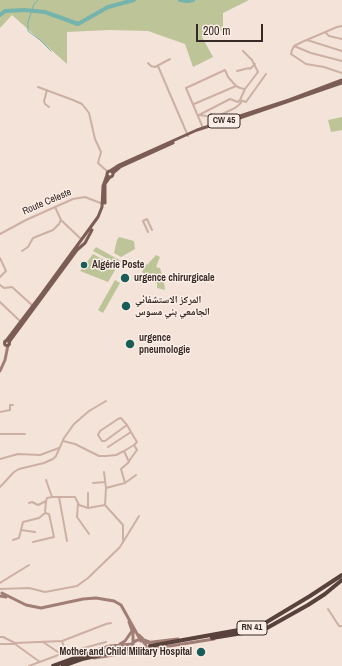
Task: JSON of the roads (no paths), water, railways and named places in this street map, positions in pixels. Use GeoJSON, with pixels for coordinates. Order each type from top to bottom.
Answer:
{"type":"FeatureCollection","features":[{"type":"Feature","properties":{"kind":"highway","name":"RN 41"},"geometry":{"type":"LineString","coordinates":[[233,633],[256,627],[271,621],[342,575]]}},
{"type":"Feature","properties":{"kind":"highway"},"geometry":{"type":"LineString","coordinates":[[308,605],[305,603],[306,601],[337,579]]}},
{"type":"Feature","properties":{"kind":"highway","name":"RN 41"},"geometry":{"type":"LineString","coordinates":[[150,646],[264,629],[308,605],[325,594],[342,580]]}},
{"type":"Feature","properties":{"kind":"highway"},"geometry":{"type":"LineString","coordinates":[[53,666],[94,653],[128,649]]}},
{"type":"Feature","properties":{"kind":"highway"},"geometry":{"type":"LineString","coordinates":[[63,666],[80,658]]}},
{"type":"Feature","properties":{"kind":"main road"},"geometry":{"type":"LineString","coordinates":[[188,135],[342,81]]}},
{"type":"Feature","properties":{"kind":"main road","name":"CW 45"},"geometry":{"type":"LineString","coordinates":[[109,174],[119,165],[203,128],[342,81]]}},
{"type":"Feature","properties":{"kind":"main road"},"geometry":{"type":"LineString","coordinates":[[5,343],[78,250],[98,217],[103,204],[103,184],[109,174]]}},
{"type":"Feature","properties":{"kind":"main road"},"geometry":{"type":"LineString","coordinates":[[84,239],[103,211],[105,184],[109,174]]}},
{"type":"Feature","properties":{"kind":"main road"},"geometry":{"type":"LineString","coordinates":[[5,343],[81,245]]}},
{"type":"Feature","properties":{"kind":"street"},"geometry":{"type":"LineString","coordinates":[[342,26],[294,46],[291,54],[306,64],[324,67],[342,73]]}},
{"type":"Feature","properties":{"kind":"street"},"geometry":{"type":"LineString","coordinates":[[325,32],[329,36],[342,39]]}},
{"type":"Feature","properties":{"kind":"street"},"geometry":{"type":"LineString","coordinates":[[306,40],[342,51]]}},
{"type":"Feature","properties":{"kind":"street"},"geometry":{"type":"LineString","coordinates":[[294,46],[311,53],[342,61]]}},
{"type":"Feature","properties":{"kind":"street"},"geometry":{"type":"LineString","coordinates":[[198,115],[216,117],[235,108],[240,103],[245,89],[258,72],[255,64],[242,51]]}},
{"type":"Feature","properties":{"kind":"street"},"geometry":{"type":"LineString","coordinates":[[148,63],[152,67],[158,66],[170,60]]}},
{"type":"Feature","properties":{"kind":"street"},"geometry":{"type":"LineString","coordinates":[[237,71],[250,69],[255,64]]}},
{"type":"Feature","properties":{"kind":"street"},"geometry":{"type":"LineString","coordinates":[[158,66],[188,135]]}},
{"type":"Feature","properties":{"kind":"street"},"geometry":{"type":"LineString","coordinates":[[203,128],[186,88],[225,70],[236,86],[245,89]]}},
{"type":"Feature","properties":{"kind":"street"},"geometry":{"type":"LineString","coordinates":[[198,115],[230,99],[238,102],[240,100],[246,102],[266,74]]}},
{"type":"Feature","properties":{"kind":"street"},"geometry":{"type":"LineString","coordinates":[[193,104],[236,86]]}},
{"type":"Feature","properties":{"kind":"street"},"geometry":{"type":"LineString","coordinates":[[38,87],[78,103],[86,109],[89,113],[95,138],[101,152],[98,163],[109,174]]}},
{"type":"Feature","properties":{"kind":"street"},"geometry":{"type":"LineString","coordinates":[[47,90],[44,101],[49,107]]}},
{"type":"Feature","properties":{"kind":"street","name":"Route Celeste"},"geometry":{"type":"LineString","coordinates":[[0,234],[26,220],[73,199],[85,197],[103,204]]}},
{"type":"Feature","properties":{"kind":"street"},"geometry":{"type":"LineString","coordinates":[[55,207],[61,220],[84,239]]}},
{"type":"Feature","properties":{"kind":"street"},"geometry":{"type":"LineString","coordinates":[[22,251],[28,247],[33,238],[53,230],[61,220]]}},
{"type":"Feature","properties":{"kind":"street"},"geometry":{"type":"LineString","coordinates":[[148,232],[143,221],[145,220],[152,230]]}},
{"type":"Feature","properties":{"kind":"street"},"geometry":{"type":"LineString","coordinates":[[0,258],[6,269],[0,277]]}},
{"type":"Feature","properties":{"kind":"street"},"geometry":{"type":"LineString","coordinates":[[0,284],[4,288],[12,287],[33,306]]}},
{"type":"Feature","properties":{"kind":"street"},"geometry":{"type":"LineString","coordinates":[[0,302],[21,322]]}},
{"type":"Feature","properties":{"kind":"street"},"geometry":{"type":"LineString","coordinates":[[0,371],[6,356],[5,343]]}},
{"type":"Feature","properties":{"kind":"street"},"geometry":{"type":"LineString","coordinates":[[0,488],[14,472],[19,469],[44,463],[53,459],[70,429],[80,418],[106,401]]}},
{"type":"Feature","properties":{"kind":"street"},"geometry":{"type":"LineString","coordinates":[[0,412],[10,410],[10,405],[13,404]]}},
{"type":"Feature","properties":{"kind":"street"},"geometry":{"type":"LineString","coordinates":[[63,440],[75,444],[99,456],[116,455],[137,442],[127,426],[120,418],[100,431],[98,435],[102,441],[105,441],[127,426]]}},
{"type":"Feature","properties":{"kind":"street"},"geometry":{"type":"LineString","coordinates":[[108,447],[131,432]]}},
{"type":"Feature","properties":{"kind":"street"},"geometry":{"type":"LineString","coordinates":[[0,434],[25,434]]}},
{"type":"Feature","properties":{"kind":"street"},"geometry":{"type":"LineString","coordinates":[[125,483],[121,469],[129,462],[137,450],[134,445]]}},
{"type":"Feature","properties":{"kind":"street"},"geometry":{"type":"LineString","coordinates":[[0,459],[18,454],[40,455],[60,448]]}},
{"type":"Feature","properties":{"kind":"street"},"geometry":{"type":"LineString","coordinates":[[124,451],[129,462]]}},
{"type":"Feature","properties":{"kind":"street"},"geometry":{"type":"LineString","coordinates":[[104,472],[106,482],[105,505],[124,525],[123,541]]}},
{"type":"Feature","properties":{"kind":"street"},"geometry":{"type":"LineString","coordinates":[[106,488],[125,483],[136,475]]}},
{"type":"Feature","properties":{"kind":"street"},"geometry":{"type":"LineString","coordinates":[[46,480],[52,497]]}},
{"type":"Feature","properties":{"kind":"street"},"geometry":{"type":"LineString","coordinates":[[93,482],[106,482]]}},
{"type":"Feature","properties":{"kind":"street"},"geometry":{"type":"LineString","coordinates":[[88,494],[88,508]]}},
{"type":"Feature","properties":{"kind":"street"},"geometry":{"type":"LineString","coordinates":[[59,497],[67,541]]}},
{"type":"Feature","properties":{"kind":"street"},"geometry":{"type":"LineString","coordinates":[[29,503],[34,502],[38,505],[46,501],[47,498],[75,497],[79,505],[88,508],[105,505]]}},
{"type":"Feature","properties":{"kind":"street"},"geometry":{"type":"LineString","coordinates":[[13,540],[19,538],[23,522],[39,518],[45,513],[46,501]]}},
{"type":"Feature","properties":{"kind":"street"},"geometry":{"type":"LineString","coordinates":[[78,503],[77,517],[88,534]]}},
{"type":"Feature","properties":{"kind":"street"},"geometry":{"type":"LineString","coordinates":[[33,542],[54,537],[48,514],[45,513]]}},
{"type":"Feature","properties":{"kind":"street"},"geometry":{"type":"LineString","coordinates":[[139,516],[120,547],[88,578],[77,586],[45,592],[29,588],[0,589],[0,595],[26,605],[41,608],[83,599],[96,598],[114,601],[122,605],[134,631],[146,648],[145,650]]}},
{"type":"Feature","properties":{"kind":"street"},"geometry":{"type":"LineString","coordinates":[[21,530],[35,532]]}},
{"type":"Feature","properties":{"kind":"street"},"geometry":{"type":"LineString","coordinates":[[0,583],[28,564]]}},
{"type":"Feature","properties":{"kind":"street"},"geometry":{"type":"LineString","coordinates":[[328,609],[339,626],[342,626]]}},
{"type":"Feature","properties":{"kind":"street"},"geometry":{"type":"LineString","coordinates":[[0,644],[62,641],[111,623]]}},
{"type":"Feature","properties":{"kind":"street"},"geometry":{"type":"LineString","coordinates":[[134,631],[132,647],[134,652]]}},
{"type":"Feature","properties":{"kind":"street"},"geometry":{"type":"LineString","coordinates":[[80,658],[88,652],[118,645],[125,641],[134,631]]}},
{"type":"Feature","properties":{"kind":"street"},"geometry":{"type":"LineString","coordinates":[[134,631],[150,646]]}},
{"type":"Feature","properties":{"kind":"street"},"geometry":{"type":"LineString","coordinates":[[0,637],[15,643],[40,662]]}},
{"type":"Feature","properties":{"kind":"street"},"geometry":{"type":"LineString","coordinates":[[62,641],[66,653]]}},
{"type":"Feature","properties":{"kind":"street"},"geometry":{"type":"LineString","coordinates":[[128,649],[136,641],[150,646]]}},
{"type":"Feature","properties":{"kind":"street"},"geometry":{"type":"LineString","coordinates":[[43,642],[61,654]]}},
{"type":"Feature","properties":{"kind":"street"},"geometry":{"type":"LineString","coordinates":[[29,666],[61,654],[106,642]]}},
{"type":"Feature","properties":{"kind":"street"},"geometry":{"type":"LineString","coordinates":[[118,645],[139,654],[150,646]]}},
{"type":"Feature","properties":{"kind":"waterway"},"geometry":{"type":"LineString","coordinates":[[38,0],[34,4],[28,22],[28,31],[51,51]]}},
{"type":"Feature","properties":{"kind":"waterway"},"geometry":{"type":"LineString","coordinates":[[0,15],[5,11],[24,10],[45,12],[78,24],[108,7],[134,0]]}},
{"type":"Feature","properties":{"kind":"waterway"},"geometry":{"type":"LineString","coordinates":[[180,0],[193,0]]}},
{"type":"Feature","properties":{"kind":"tunnel"},"geometry":{"type":"LineString","coordinates":[[128,651],[149,648]]}},
{"type":"Feature","properties":{"kind":"place","name":"Algérie Poste"},"geometry":{"type":"Point","coordinates":[84,265]}},
{"type":"Feature","properties":{"kind":"place","name":"urgence chirurgicale"},"geometry":{"type":"Point","coordinates":[125,278]}},
{"type":"Feature","properties":{"kind":"place","name":"المركز الاستشفائي الجامعي بني مسوس"},"geometry":{"type":"Point","coordinates":[126,306]}},
{"type":"Feature","properties":{"kind":"place","name":"urgence pneumologie"},"geometry":{"type":"Point","coordinates":[130,344]}},
{"type":"Feature","properties":{"kind":"place","name":"Mother and Child Military Hospital"},"geometry":{"type":"Point","coordinates":[201,652]}}]}
